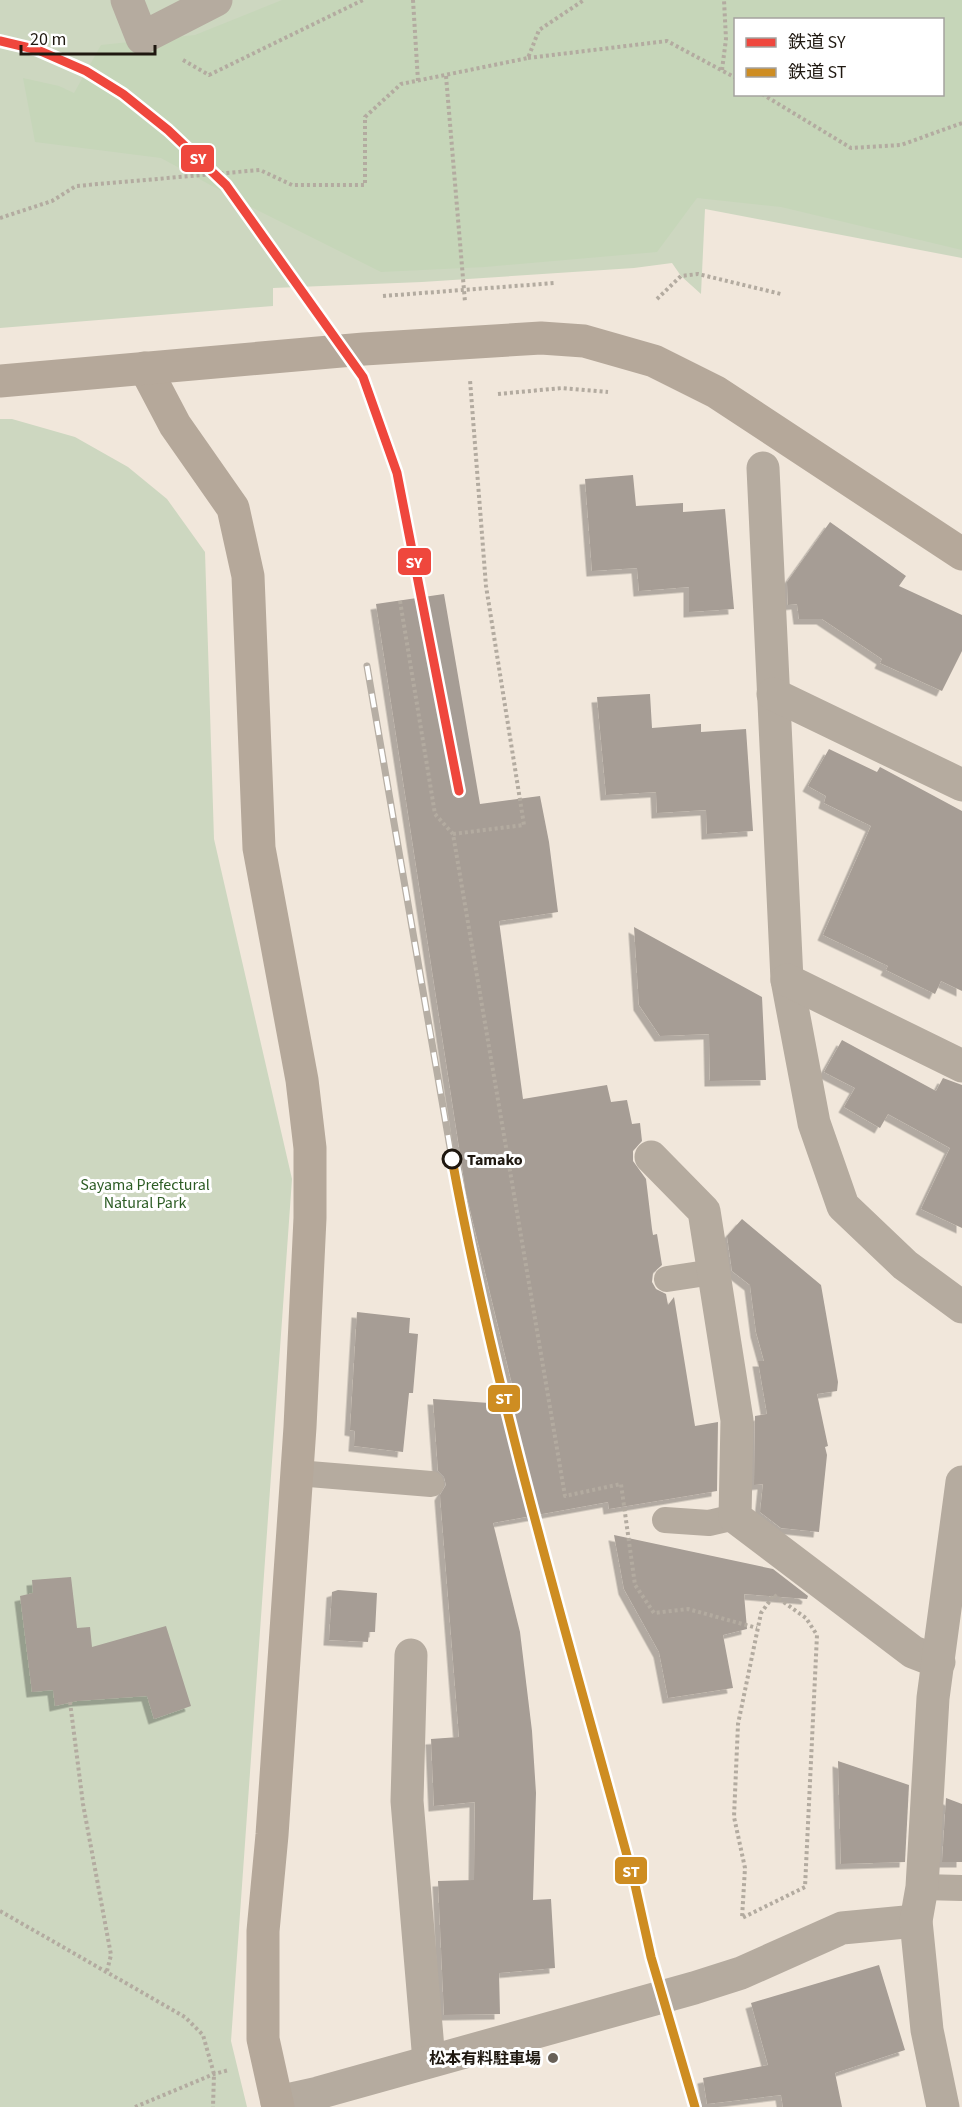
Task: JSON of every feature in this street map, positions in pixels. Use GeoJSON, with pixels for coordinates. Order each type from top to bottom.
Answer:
{"type":"FeatureCollection","features":[{"type":"Feature","properties":{"kind":"street"},"geometry":{"type":"LineString","coordinates":[[127,0],[142,38],[216,0]]}},
{"type":"Feature","properties":{"kind":"street"},"geometry":{"type":"LineString","coordinates":[[0,381],[364,349],[541,338],[584,341],[654,361],[716,392],[765,422],[962,554]]}},
{"type":"Feature","properties":{"kind":"street"},"geometry":{"type":"LineString","coordinates":[[145,368],[175,425],[233,508],[248,576],[259,848],[302,1080],[310,1148],[310,1218],[297,1473],[264,1931],[263,2039],[277,2104],[694,1988],[741,1973],[843,1928],[916,1921]]}},
{"type":"Feature","properties":{"kind":"street"},"geometry":{"type":"LineString","coordinates":[[763,468],[787,980],[814,1123],[843,1206],[905,1265],[962,1307]]}},
{"type":"Feature","properties":{"kind":"street"},"geometry":{"type":"LineString","coordinates":[[773,694],[962,785]]}},
{"type":"Feature","properties":{"kind":"street"},"geometry":{"type":"LineString","coordinates":[[787,980],[962,1066]]}},
{"type":"Feature","properties":{"kind":"street"},"geometry":{"type":"LineString","coordinates":[[651,1157],[704,1211],[737,1420],[735,1517],[913,1652],[939,1662]]}},
{"type":"Feature","properties":{"kind":"street"},"geometry":{"type":"LineString","coordinates":[[943,2107],[927,2030],[916,1921],[922,1887],[933,1698],[962,1482]]}},
{"type":"Feature","properties":{"kind":"street"},"geometry":{"type":"LineString","coordinates":[[411,1655],[407,1801],[429,2061]]}},
{"type":"Feature","properties":{"kind":"lane"},"geometry":{"type":"LineString","coordinates":[[667,1280],[713,1272]]}},
{"type":"Feature","properties":{"kind":"lane"},"geometry":{"type":"LineString","coordinates":[[297,1473],[431,1484]]}},
{"type":"Feature","properties":{"kind":"lane"},"geometry":{"type":"LineString","coordinates":[[665,1520],[709,1523],[735,1517]]}},
{"type":"Feature","properties":{"kind":"lane"},"geometry":{"type":"LineString","coordinates":[[922,1887],[962,1888]]}},
{"type":"Feature","properties":{"kind":"path"},"geometry":{"type":"LineString","coordinates":[[142,38],[209,75],[363,0]]}},
{"type":"Feature","properties":{"kind":"path"},"geometry":{"type":"LineString","coordinates":[[413,0],[418,81]]}},
{"type":"Feature","properties":{"kind":"path"},"geometry":{"type":"LineString","coordinates":[[528,58],[539,30],[584,0]]}},
{"type":"Feature","properties":{"kind":"path"},"geometry":{"type":"LineString","coordinates":[[722,70],[726,39],[724,0]]}},
{"type":"Feature","properties":{"kind":"path"},"geometry":{"type":"LineString","coordinates":[[0,218],[52,201],[76,186],[260,170],[292,185],[365,185],[365,117],[401,84],[528,58],[667,41],[734,77]]}},
{"type":"Feature","properties":{"kind":"path"},"geometry":{"type":"LineString","coordinates":[[446,76],[466,311]]}},
{"type":"Feature","properties":{"kind":"path"},"geometry":{"type":"LineString","coordinates":[[765,96],[851,148],[901,145],[962,123]]}},
{"type":"Feature","properties":{"kind":"path"},"geometry":{"type":"LineString","coordinates":[[657,299],[681,276],[698,274],[781,294]]}},
{"type":"Feature","properties":{"kind":"path"},"geometry":{"type":"LineString","coordinates":[[383,296],[555,283]]}},
{"type":"Feature","properties":{"kind":"path"},"geometry":{"type":"LineString","coordinates":[[453,834],[524,825],[486,586],[470,377]]}},
{"type":"Feature","properties":{"kind":"path"},"geometry":{"type":"LineString","coordinates":[[498,394],[562,388],[614,394]]}},
{"type":"Feature","properties":{"kind":"path"},"geometry":{"type":"LineString","coordinates":[[400,601],[435,814],[453,834],[565,1496],[621,1484],[635,1585],[654,1613],[687,1609],[757,1628]]}},
{"type":"Feature","properties":{"kind":"path"},"geometry":{"type":"LineString","coordinates":[[774,1595],[806,1618],[817,1635],[808,1839],[805,1887],[742,1918],[745,1868],[734,1817],[737,1736],[757,1628],[761,1613],[774,1595]]}},
{"type":"Feature","properties":{"kind":"path"},"geometry":{"type":"LineString","coordinates":[[70,1702],[83,1804],[111,1955],[107,1971]]}},
{"type":"Feature","properties":{"kind":"path"},"geometry":{"type":"LineString","coordinates":[[0,1911],[185,2017],[203,2035],[214,2074],[213,2107]]}},
{"type":"Feature","properties":{"kind":"path"},"geometry":{"type":"LineString","coordinates":[[135,2107],[214,2074],[238,2068]]}},
{"type":"Feature","properties":{"kind":"green space"},"geometry":{"type":"Polygon","coordinates":[[[0,0],[962,0],[962,258],[705,209],[701,294],[681,276],[672,263],[634,268],[422,282],[273,288],[273,306],[0,328],[0,0]]]}},
{"type":"Feature","properties":{"kind":"green space"},"geometry":{"type":"Polygon","coordinates":[[[282,0],[962,0],[962,250],[781,207],[697,198],[657,252],[485,267],[381,272],[247,205],[161,158],[35,142],[23,78],[59,86],[74,93],[101,45],[195,35],[282,0]]]}},
{"type":"Feature","properties":{"kind":"green space","name":"Sayama Prefectural Natural Park"},"geometry":{"type":"Polygon","coordinates":[[[0,419],[12,419],[75,437],[128,467],[167,499],[205,552],[214,839],[292,1179],[231,2041],[247,2107],[0,2107],[0,419]]]}},
{"type":"Feature","properties":{"kind":"building"},"geometry":{"type":"Polygon","coordinates":[[[633,475],[636,506],[683,503],[683,512],[725,509],[734,609],[689,612],[689,587],[639,591],[637,568],[592,571],[585,479],[633,475]]]}},
{"type":"Feature","properties":{"kind":"building"},"geometry":{"type":"Polygon","coordinates":[[[830,522],[906,576],[899,586],[962,615],[962,651],[942,691],[880,663],[882,659],[822,619],[799,619],[797,604],[788,605],[787,582],[830,522]]]}},
{"type":"Feature","properties":{"kind":"building"},"geometry":{"type":"Polygon","coordinates":[[[444,594],[480,804],[540,796],[549,842],[558,912],[499,921],[523,1099],[607,1085],[611,1102],[627,1100],[632,1124],[640,1123],[642,1141],[633,1151],[633,1161],[646,1179],[653,1235],[657,1234],[662,1265],[653,1273],[652,1282],[656,1289],[666,1294],[668,1305],[674,1297],[695,1426],[718,1422],[717,1491],[609,1509],[608,1502],[493,1523],[520,1632],[532,1731],[536,1793],[533,1900],[551,1899],[555,1968],[499,1973],[500,2014],[444,2015],[438,1881],[474,1880],[475,1802],[434,1806],[431,1739],[459,1737],[440,1495],[446,1485],[444,1477],[438,1471],[433,1399],[517,1405],[466,1193],[376,604],[444,594]]]}},
{"type":"Feature","properties":{"kind":"building"},"geometry":{"type":"Polygon","coordinates":[[[650,694],[652,728],[701,724],[701,732],[746,729],[753,831],[707,834],[706,810],[657,813],[656,792],[606,795],[597,697],[650,694]]]}},
{"type":"Feature","properties":{"kind":"building"},"geometry":{"type":"Polygon","coordinates":[[[829,749],[877,772],[880,767],[962,811],[962,991],[941,981],[935,994],[886,970],[888,966],[823,935],[871,826],[824,803],[826,796],[808,786],[829,749]]]}},
{"type":"Feature","properties":{"kind":"building"},"geometry":{"type":"Polygon","coordinates":[[[634,927],[762,997],[766,1080],[710,1081],[709,1034],[660,1036],[639,1005],[634,927]]]}},
{"type":"Feature","properties":{"kind":"building"},"geometry":{"type":"Polygon","coordinates":[[[842,1040],[936,1091],[943,1078],[962,1085],[962,1228],[921,1209],[950,1148],[888,1114],[880,1128],[844,1107],[855,1088],[824,1072],[842,1040]]]}},
{"type":"Feature","properties":{"kind":"building"},"geometry":{"type":"Polygon","coordinates":[[[742,1219],[821,1285],[838,1382],[837,1391],[817,1394],[828,1446],[825,1447],[827,1455],[819,1532],[781,1528],[760,1512],[763,1484],[754,1485],[755,1416],[767,1414],[758,1361],[764,1361],[756,1332],[750,1285],[732,1271],[727,1236],[742,1219]]]}},
{"type":"Feature","properties":{"kind":"building"},"geometry":{"type":"Polygon","coordinates":[[[357,1312],[410,1318],[409,1333],[418,1334],[413,1393],[409,1393],[403,1452],[354,1446],[355,1431],[350,1430],[357,1312]]]}},
{"type":"Feature","properties":{"kind":"building"},"geometry":{"type":"Polygon","coordinates":[[[614,1535],[773,1569],[808,1596],[807,1599],[744,1594],[747,1629],[723,1635],[733,1688],[668,1698],[659,1652],[624,1589],[614,1535]]]}},
{"type":"Feature","properties":{"kind":"building"},"geometry":{"type":"Polygon","coordinates":[[[71,1577],[77,1628],[90,1627],[92,1647],[166,1626],[191,1706],[154,1719],[147,1696],[77,1701],[55,1706],[53,1690],[32,1692],[20,1596],[33,1593],[32,1580],[71,1577]]]}},
{"type":"Feature","properties":{"kind":"building"},"geometry":{"type":"Polygon","coordinates":[[[338,1590],[377,1593],[375,1632],[369,1632],[368,1642],[329,1640],[332,1592],[338,1590]]]}},
{"type":"Feature","properties":{"kind":"building"},"geometry":{"type":"Polygon","coordinates":[[[838,1761],[909,1785],[905,1862],[841,1864],[838,1761]]]}},
{"type":"Feature","properties":{"kind":"building"},"geometry":{"type":"Polygon","coordinates":[[[946,1798],[962,1804],[962,1862],[942,1862],[946,1798]]]}},
{"type":"Feature","properties":{"kind":"building"},"geometry":{"type":"Polygon","coordinates":[[[879,1965],[905,2050],[835,2073],[842,2107],[783,2107],[781,2095],[707,2104],[703,2078],[768,2065],[751,2003],[879,1965]]]}},
{"type":"Feature","properties":{"kind":"railway"},"geometry":{"type":"LineString","coordinates":[[367,666],[452,1159]]}},
{"type":"Feature","properties":{"kind":"rail line","name":"SY"},"geometry":{"type":"LineString","coordinates":[[0,41],[38,50],[86,71],[123,94],[168,130],[226,185],[363,377],[397,473],[459,791]]}},
{"type":"Feature","properties":{"kind":"rail line","name":"ST"},"geometry":{"type":"LineString","coordinates":[[452,1159],[490,1342],[536,1524],[635,1885],[651,1957],[695,2107]]}},
{"type":"Feature","properties":{"kind":"place","name":"Tamako"},"geometry":{"type":"Point","coordinates":[452,1159]}},
{"type":"Feature","properties":{"kind":"place","name":"松本有料駐車場"},"geometry":{"type":"Point","coordinates":[553,2058]}}]}
